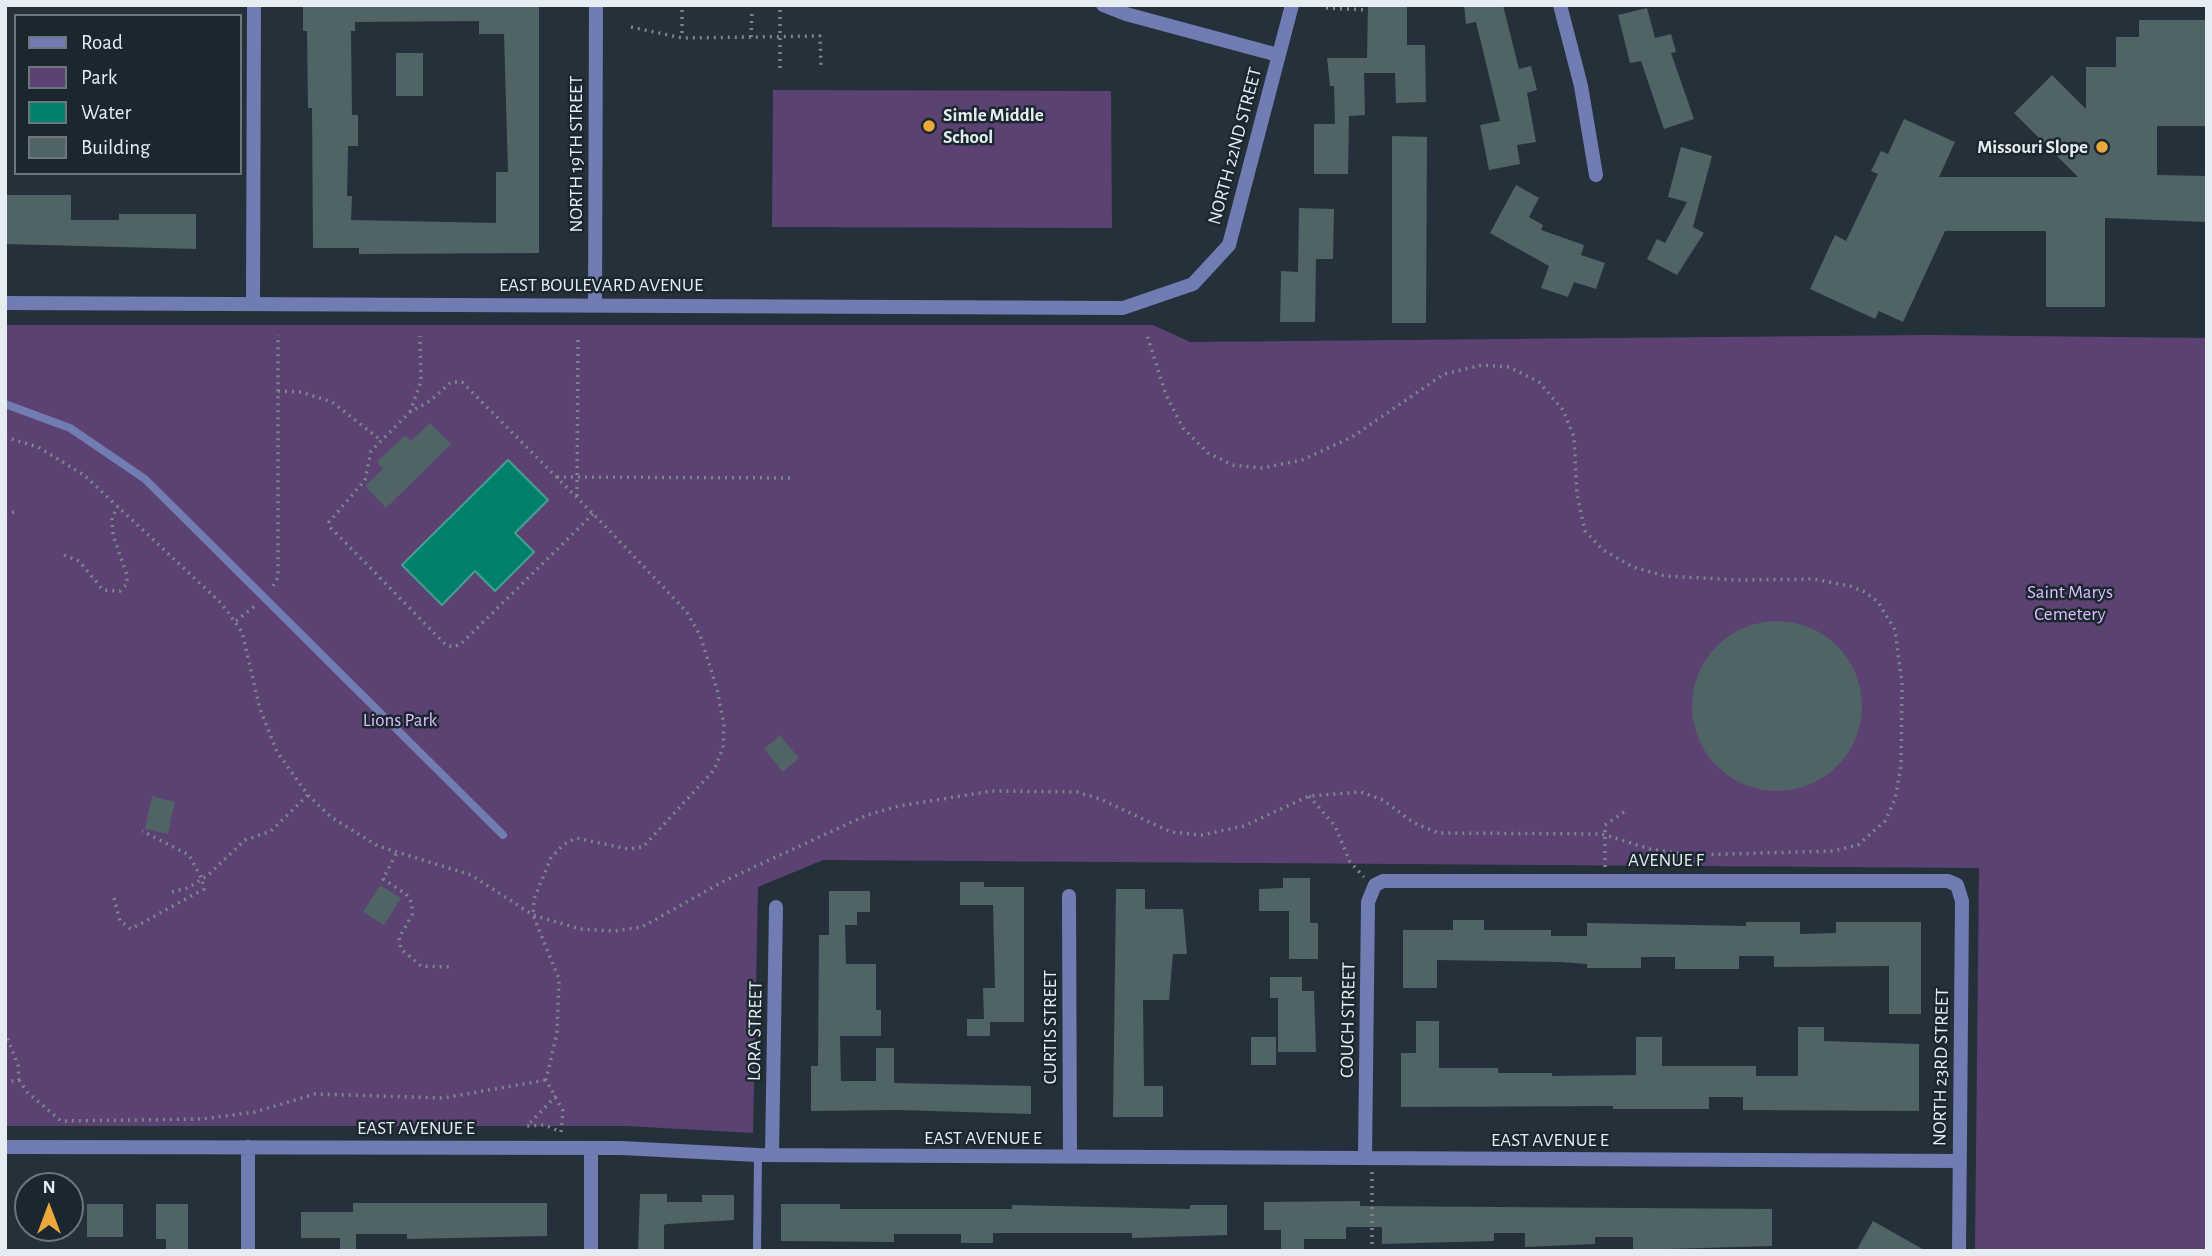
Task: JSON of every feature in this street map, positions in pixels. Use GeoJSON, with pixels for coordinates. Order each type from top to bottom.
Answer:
{"type":"FeatureCollection","features":[{"type":"Feature","properties":{"kind":"street"},"geometry":{"type":"LineString","coordinates":[[253,304],[254,5]]}},
{"type":"Feature","properties":{"kind":"street","name":"NORTH 19TH STREET"},"geometry":{"type":"LineString","coordinates":[[595,304],[596,5]]}},
{"type":"Feature","properties":{"kind":"street"},"geometry":{"type":"LineString","coordinates":[[1103,5],[1126,14],[1278,55]]}},
{"type":"Feature","properties":{"kind":"street","name":"NORTH 22ND STREET"},"geometry":{"type":"LineString","coordinates":[[1193,284],[1228,245],[1292,5]]}},
{"type":"Feature","properties":{"kind":"street"},"geometry":{"type":"LineString","coordinates":[[1560,5],[1581,86],[1596,175]]}},
{"type":"Feature","properties":{"kind":"street","name":"EAST BOULEVARD AVENUE"},"geometry":{"type":"LineString","coordinates":[[5,303],[1123,308],[1193,284]]}},
{"type":"Feature","properties":{"kind":"street","name":"AVENUE F"},"geometry":{"type":"LineString","coordinates":[[1375,884],[1392,879],[1940,880],[1957,884]]}},
{"type":"Feature","properties":{"kind":"street","name":"COUCH STREET"},"geometry":{"type":"LineString","coordinates":[[1369,1158],[1368,902],[1375,884]]}},
{"type":"Feature","properties":{"kind":"street","name":"NORTH 23RD STREET"},"geometry":{"type":"LineString","coordinates":[[1957,884],[1962,901],[1959,1251]]}},
{"type":"Feature","properties":{"kind":"street","name":"CURTIS STREET"},"geometry":{"type":"LineString","coordinates":[[1069,896],[1070,1157]]}},
{"type":"Feature","properties":{"kind":"street","name":"LORA STREET"},"geometry":{"type":"LineString","coordinates":[[765,1156],[775,907]]}},
{"type":"Feature","properties":{"kind":"street","name":"EAST AVENUE E"},"geometry":{"type":"LineString","coordinates":[[5,1147],[591,1148],[765,1156],[1960,1161]]}},
{"type":"Feature","properties":{"kind":"street"},"geometry":{"type":"LineString","coordinates":[[248,1147],[248,1251]]}},
{"type":"Feature","properties":{"kind":"street"},"geometry":{"type":"LineString","coordinates":[[591,1148],[592,1251]]}},
{"type":"Feature","properties":{"kind":"lane"},"geometry":{"type":"LineString","coordinates":[[5,404],[55,421],[117,457],[151,484],[263,599],[503,835]]}},
{"type":"Feature","properties":{"kind":"lane"},"geometry":{"type":"LineString","coordinates":[[757,1251],[765,1156]]}},
{"type":"Feature","properties":{"kind":"path"},"geometry":{"type":"LineString","coordinates":[[1326,8],[1368,10]]}},
{"type":"Feature","properties":{"kind":"path"},"geometry":{"type":"LineString","coordinates":[[682,10],[682,38]]}},
{"type":"Feature","properties":{"kind":"path"},"geometry":{"type":"LineString","coordinates":[[751,37],[752,10]]}},
{"type":"Feature","properties":{"kind":"path"},"geometry":{"type":"LineString","coordinates":[[780,10],[780,69]]}},
{"type":"Feature","properties":{"kind":"path"},"geometry":{"type":"LineString","coordinates":[[631,27],[682,38],[820,36],[821,67]]}},
{"type":"Feature","properties":{"kind":"path"},"geometry":{"type":"LineString","coordinates":[[5,438],[38,447],[71,464],[207,588],[236,621],[246,643],[256,693],[271,739],[308,795],[344,827],[396,854],[471,875],[533,915],[597,932],[642,927],[724,881],[852,820],[883,809],[969,794],[1027,789],[1077,792],[1100,799],[1171,832],[1202,835],[1244,826],[1309,796],[1350,792],[1373,795],[1426,829],[1453,835],[1605,835],[1650,849],[1692,855],[1833,851],[1868,839],[1885,821],[1895,799],[1903,739],[1899,649],[1892,622],[1878,602],[1865,592],[1835,582],[1790,578],[1716,579],[1649,573],[1603,550],[1585,531],[1577,494],[1574,438],[1563,410],[1539,382],[1509,367],[1482,365],[1444,374],[1352,437],[1302,460],[1262,468],[1233,465],[1208,453],[1183,428],[1166,395],[1146,332]]}},
{"type":"Feature","properties":{"kind":"path"},"geometry":{"type":"LineString","coordinates":[[236,621],[263,599],[278,577],[278,335]]}},
{"type":"Feature","properties":{"kind":"path"},"geometry":{"type":"LineString","coordinates":[[410,412],[421,381],[420,336]]}},
{"type":"Feature","properties":{"kind":"path"},"geometry":{"type":"LineString","coordinates":[[577,498],[578,337]]}},
{"type":"Feature","properties":{"kind":"path"},"geometry":{"type":"LineString","coordinates":[[550,1148],[561,1132],[563,1111],[546,1080],[557,1033],[559,979],[533,915],[540,881],[551,858],[563,845],[576,838],[628,849],[649,844],[679,804],[708,778],[723,748],[724,725],[719,699],[699,635],[691,618],[593,514],[462,382],[451,382],[430,401],[410,412],[368,456],[365,480],[331,517],[329,525],[450,647],[461,644],[593,514]]}},
{"type":"Feature","properties":{"kind":"path"},"geometry":{"type":"LineString","coordinates":[[278,391],[301,393],[332,402],[382,441]]}},
{"type":"Feature","properties":{"kind":"path"},"geometry":{"type":"LineString","coordinates":[[557,477],[795,478]]}},
{"type":"Feature","properties":{"kind":"path"},"geometry":{"type":"LineString","coordinates":[[64,555],[79,561],[103,590],[120,591],[127,584],[127,575],[113,535],[112,517],[117,508]]}},
{"type":"Feature","properties":{"kind":"path"},"geometry":{"type":"LineString","coordinates":[[5,513],[16,512]]}},
{"type":"Feature","properties":{"kind":"path"},"geometry":{"type":"LineString","coordinates":[[172,892],[188,888],[202,879],[238,844],[271,831],[308,795]]}},
{"type":"Feature","properties":{"kind":"path"},"geometry":{"type":"LineString","coordinates":[[1309,796],[1335,826],[1353,867],[1375,884]]}},
{"type":"Feature","properties":{"kind":"path"},"geometry":{"type":"LineString","coordinates":[[1605,880],[1605,825],[1628,810]]}},
{"type":"Feature","properties":{"kind":"path"},"geometry":{"type":"LineString","coordinates":[[114,898],[123,925],[136,928],[202,893],[202,879],[183,850],[142,831]]}},
{"type":"Feature","properties":{"kind":"path"},"geometry":{"type":"LineString","coordinates":[[396,854],[383,879],[406,894],[412,903],[412,915],[399,938],[401,949],[421,966],[452,967]]}},
{"type":"Feature","properties":{"kind":"path"},"geometry":{"type":"LineString","coordinates":[[5,1032],[18,1065],[19,1080],[27,1092],[61,1121],[202,1119],[255,1112],[315,1094],[443,1098],[546,1080]]}},
{"type":"Feature","properties":{"kind":"path"},"geometry":{"type":"LineString","coordinates":[[5,1082],[19,1080]]}},
{"type":"Feature","properties":{"kind":"path"},"geometry":{"type":"LineString","coordinates":[[556,1096],[527,1126],[545,1125],[561,1132]]}},
{"type":"Feature","properties":{"kind":"path"},"geometry":{"type":"LineString","coordinates":[[1369,1158],[1371,1251]]}},
{"type":"Feature","properties":{"kind":"green space"},"geometry":{"type":"Polygon","coordinates":[[[773,90],[1111,91],[1112,228],[772,227],[773,90]]]}},
{"type":"Feature","properties":{"kind":"green space","name":"Lions Park"},"geometry":{"type":"Polygon","coordinates":[[[5,325],[1153,325],[1190,342],[1931,335],[2207,338],[2207,1251],[1975,1251],[1979,868],[823,860],[758,887],[753,1133],[626,1126],[5,1126],[5,325]]]}},
{"type":"Feature","properties":{"kind":"water"},"geometry":{"type":"Polygon","coordinates":[[[508,460],[548,500],[515,533],[534,552],[495,591],[475,571],[442,605],[402,565],[508,460]]]}},
{"type":"Feature","properties":{"kind":"building"},"geometry":{"type":"Polygon","coordinates":[[[303,5],[539,5],[539,253],[359,254],[359,248],[313,248],[312,108],[308,108],[307,31],[303,31],[303,5]],[[479,21],[355,22],[355,31],[351,31],[352,115],[358,115],[358,146],[348,146],[347,196],[352,196],[351,220],[496,223],[496,172],[508,172],[504,34],[479,34],[479,21]]]}},
{"type":"Feature","properties":{"kind":"building"},"geometry":{"type":"Polygon","coordinates":[[[1368,5],[1407,5],[1407,45],[1425,45],[1426,102],[1396,103],[1395,73],[1364,73],[1365,115],[1349,116],[1348,174],[1314,174],[1314,124],[1335,124],[1334,86],[1330,86],[1327,58],[1367,58],[1368,5]]]}},
{"type":"Feature","properties":{"kind":"building"},"geometry":{"type":"Polygon","coordinates":[[[1464,5],[1503,5],[1519,69],[1531,66],[1537,90],[1527,93],[1536,142],[1517,145],[1520,164],[1489,170],[1480,125],[1500,121],[1476,22],[1466,24],[1464,5]]]}},
{"type":"Feature","properties":{"kind":"building"},"geometry":{"type":"Polygon","coordinates":[[[1647,8],[1655,38],[1671,34],[1676,52],[1671,53],[1694,119],[1664,129],[1641,61],[1630,63],[1618,15],[1647,8]]]}},
{"type":"Feature","properties":{"kind":"building","name":"Missouri Slope"},"geometry":{"type":"Polygon","coordinates":[[[2139,20],[2207,20],[2207,126],[2157,126],[2157,175],[2207,176],[2207,222],[2105,218],[2105,307],[2046,307],[2046,231],[1945,231],[1903,322],[1879,311],[1875,319],[1810,289],[1835,235],[1846,241],[1878,174],[1871,171],[1881,151],[1888,154],[1904,119],[1955,142],[1939,177],[2078,177],[2014,113],[2052,75],[2086,109],[2086,67],[2116,67],[2116,37],[2139,37],[2139,20]]]}},
{"type":"Feature","properties":{"kind":"building"},"geometry":{"type":"Polygon","coordinates":[[[396,53],[423,53],[423,96],[396,96],[396,53]]]}},
{"type":"Feature","properties":{"kind":"building"},"geometry":{"type":"Polygon","coordinates":[[[1392,136],[1427,137],[1426,323],[1392,323],[1392,136]]]}},
{"type":"Feature","properties":{"kind":"building"},"geometry":{"type":"Polygon","coordinates":[[[1681,147],[1712,156],[1693,227],[1704,233],[1677,275],[1647,259],[1657,239],[1665,243],[1687,202],[1668,197],[1681,147]]]}},
{"type":"Feature","properties":{"kind":"building"},"geometry":{"type":"Polygon","coordinates":[[[1516,185],[1539,198],[1529,217],[1543,225],[1541,230],[1584,245],[1581,255],[1605,263],[1596,289],[1574,282],[1568,297],[1541,288],[1549,266],[1490,233],[1516,185]]]}},
{"type":"Feature","properties":{"kind":"building"},"geometry":{"type":"Polygon","coordinates":[[[5,195],[71,195],[71,220],[119,220],[119,214],[196,214],[196,249],[5,244],[5,195]]]}},
{"type":"Feature","properties":{"kind":"building"},"geometry":{"type":"Polygon","coordinates":[[[1299,208],[1334,209],[1333,259],[1316,259],[1315,322],[1280,322],[1281,271],[1298,272],[1299,208]]]}},
{"type":"Feature","properties":{"kind":"building"},"geometry":{"type":"Polygon","coordinates":[[[430,423],[451,444],[386,508],[365,486],[383,469],[377,462],[405,435],[411,441],[430,423]]]}},
{"type":"Feature","properties":{"kind":"building"},"geometry":{"type":"Polygon","coordinates":[[[1777,621],[1810,627],[1837,646],[1856,673],[1862,706],[1856,739],[1837,766],[1810,785],[1777,791],[1744,785],[1717,766],[1698,739],[1692,706],[1698,673],[1717,646],[1744,627],[1777,621]]]}},
{"type":"Feature","properties":{"kind":"building"},"geometry":{"type":"Polygon","coordinates":[[[780,735],[799,758],[783,772],[764,749],[780,735]]]}},
{"type":"Feature","properties":{"kind":"building"},"geometry":{"type":"Polygon","coordinates":[[[152,796],[175,802],[168,834],[145,829],[152,796]]]}},
{"type":"Feature","properties":{"kind":"building"},"geometry":{"type":"Polygon","coordinates":[[[1283,878],[1310,878],[1310,923],[1318,923],[1318,959],[1289,959],[1289,911],[1259,911],[1259,889],[1283,888],[1283,878]]]}},
{"type":"Feature","properties":{"kind":"building"},"geometry":{"type":"Polygon","coordinates":[[[960,882],[984,882],[984,887],[1024,887],[1024,1022],[990,1022],[990,1036],[967,1036],[967,1019],[984,1019],[983,988],[995,988],[993,905],[960,905],[960,882]]]}},
{"type":"Feature","properties":{"kind":"building"},"geometry":{"type":"Polygon","coordinates":[[[380,885],[401,898],[384,925],[363,912],[380,885]]]}},
{"type":"Feature","properties":{"kind":"building"},"geometry":{"type":"Polygon","coordinates":[[[1116,889],[1145,889],[1145,909],[1183,909],[1187,954],[1173,954],[1169,1000],[1143,1000],[1144,1086],[1163,1086],[1163,1117],[1113,1117],[1116,889]]]}},
{"type":"Feature","properties":{"kind":"building"},"geometry":{"type":"Polygon","coordinates":[[[829,891],[870,891],[870,912],[857,912],[857,925],[845,925],[846,964],[876,964],[876,1010],[881,1010],[881,1036],[840,1036],[841,1081],[876,1081],[876,1048],[894,1048],[894,1083],[1031,1086],[1031,1114],[899,1110],[811,1111],[811,1066],[818,1066],[819,935],[829,935],[829,891]]]}},
{"type":"Feature","properties":{"kind":"building"},"geometry":{"type":"Polygon","coordinates":[[[1453,920],[1484,920],[1484,930],[1551,930],[1551,936],[1587,936],[1587,923],[1746,926],[1746,922],[1800,922],[1800,934],[1836,933],[1836,922],[1921,922],[1921,1014],[1889,1014],[1889,966],[1774,967],[1774,956],[1739,956],[1739,969],[1675,969],[1675,957],[1641,957],[1641,968],[1587,968],[1587,964],[1561,962],[1437,960],[1437,988],[1403,988],[1403,930],[1453,930],[1453,920]]]}},
{"type":"Feature","properties":{"kind":"building"},"geometry":{"type":"Polygon","coordinates":[[[1270,977],[1302,977],[1302,991],[1314,991],[1316,1052],[1278,1052],[1278,998],[1270,998],[1270,977]]]}},
{"type":"Feature","properties":{"kind":"building"},"geometry":{"type":"Polygon","coordinates":[[[1416,1021],[1439,1021],[1439,1068],[1498,1068],[1498,1073],[1552,1073],[1552,1076],[1636,1075],[1636,1037],[1662,1037],[1662,1066],[1756,1066],[1756,1076],[1798,1076],[1798,1027],[1824,1027],[1824,1041],[1919,1044],[1919,1111],[1743,1110],[1743,1097],[1709,1097],[1709,1109],[1613,1109],[1613,1106],[1401,1107],[1401,1053],[1416,1053],[1416,1021]]]}},
{"type":"Feature","properties":{"kind":"building"},"geometry":{"type":"Polygon","coordinates":[[[1251,1037],[1276,1037],[1276,1065],[1251,1065],[1251,1037]]]}},
{"type":"Feature","properties":{"kind":"building"},"geometry":{"type":"Polygon","coordinates":[[[640,1194],[667,1194],[667,1202],[702,1202],[702,1195],[734,1195],[734,1220],[667,1224],[664,1225],[664,1251],[638,1251],[640,1194]]]}},
{"type":"Feature","properties":{"kind":"building"},"geometry":{"type":"Polygon","coordinates":[[[1360,1201],[1360,1206],[1772,1209],[1772,1246],[1633,1250],[1633,1237],[1595,1237],[1595,1244],[1525,1247],[1525,1233],[1494,1233],[1494,1241],[1382,1244],[1382,1227],[1346,1227],[1346,1239],[1304,1239],[1304,1251],[1281,1251],[1281,1230],[1264,1230],[1264,1202],[1360,1201]]]}},
{"type":"Feature","properties":{"kind":"building"},"geometry":{"type":"Polygon","coordinates":[[[353,1203],[547,1203],[547,1236],[407,1239],[407,1234],[356,1234],[356,1251],[340,1251],[340,1238],[301,1238],[301,1212],[353,1212],[353,1203]]]}},
{"type":"Feature","properties":{"kind":"building"},"geometry":{"type":"Polygon","coordinates":[[[87,1204],[123,1204],[123,1237],[87,1237],[87,1204]]]}},
{"type":"Feature","properties":{"kind":"building"},"geometry":{"type":"Polygon","coordinates":[[[156,1204],[188,1204],[188,1251],[166,1251],[166,1239],[156,1239],[156,1204]]]}},
{"type":"Feature","properties":{"kind":"building"},"geometry":{"type":"Polygon","coordinates":[[[781,1204],[840,1204],[840,1209],[1012,1209],[1012,1205],[1190,1209],[1190,1205],[1227,1205],[1227,1235],[1132,1238],[1132,1233],[993,1233],[993,1243],[961,1243],[961,1234],[894,1234],[894,1242],[781,1241],[781,1204]]]}},
{"type":"Feature","properties":{"kind":"building"},"geometry":{"type":"Polygon","coordinates":[[[1873,1221],[1926,1251],[1856,1251],[1873,1221]]]}},
{"type":"Feature","properties":{"kind":"place","name":"Simle Middle School"},"geometry":{"type":"Point","coordinates":[929,126]}},
{"type":"Feature","properties":{"kind":"place","name":"Missouri Slope"},"geometry":{"type":"Point","coordinates":[2102,147]}},
{"type":"Feature","properties":{"kind":"park label","name":"Saint Marys Cemetery"},"geometry":{"type":"Point","coordinates":[2070,603]}}]}
